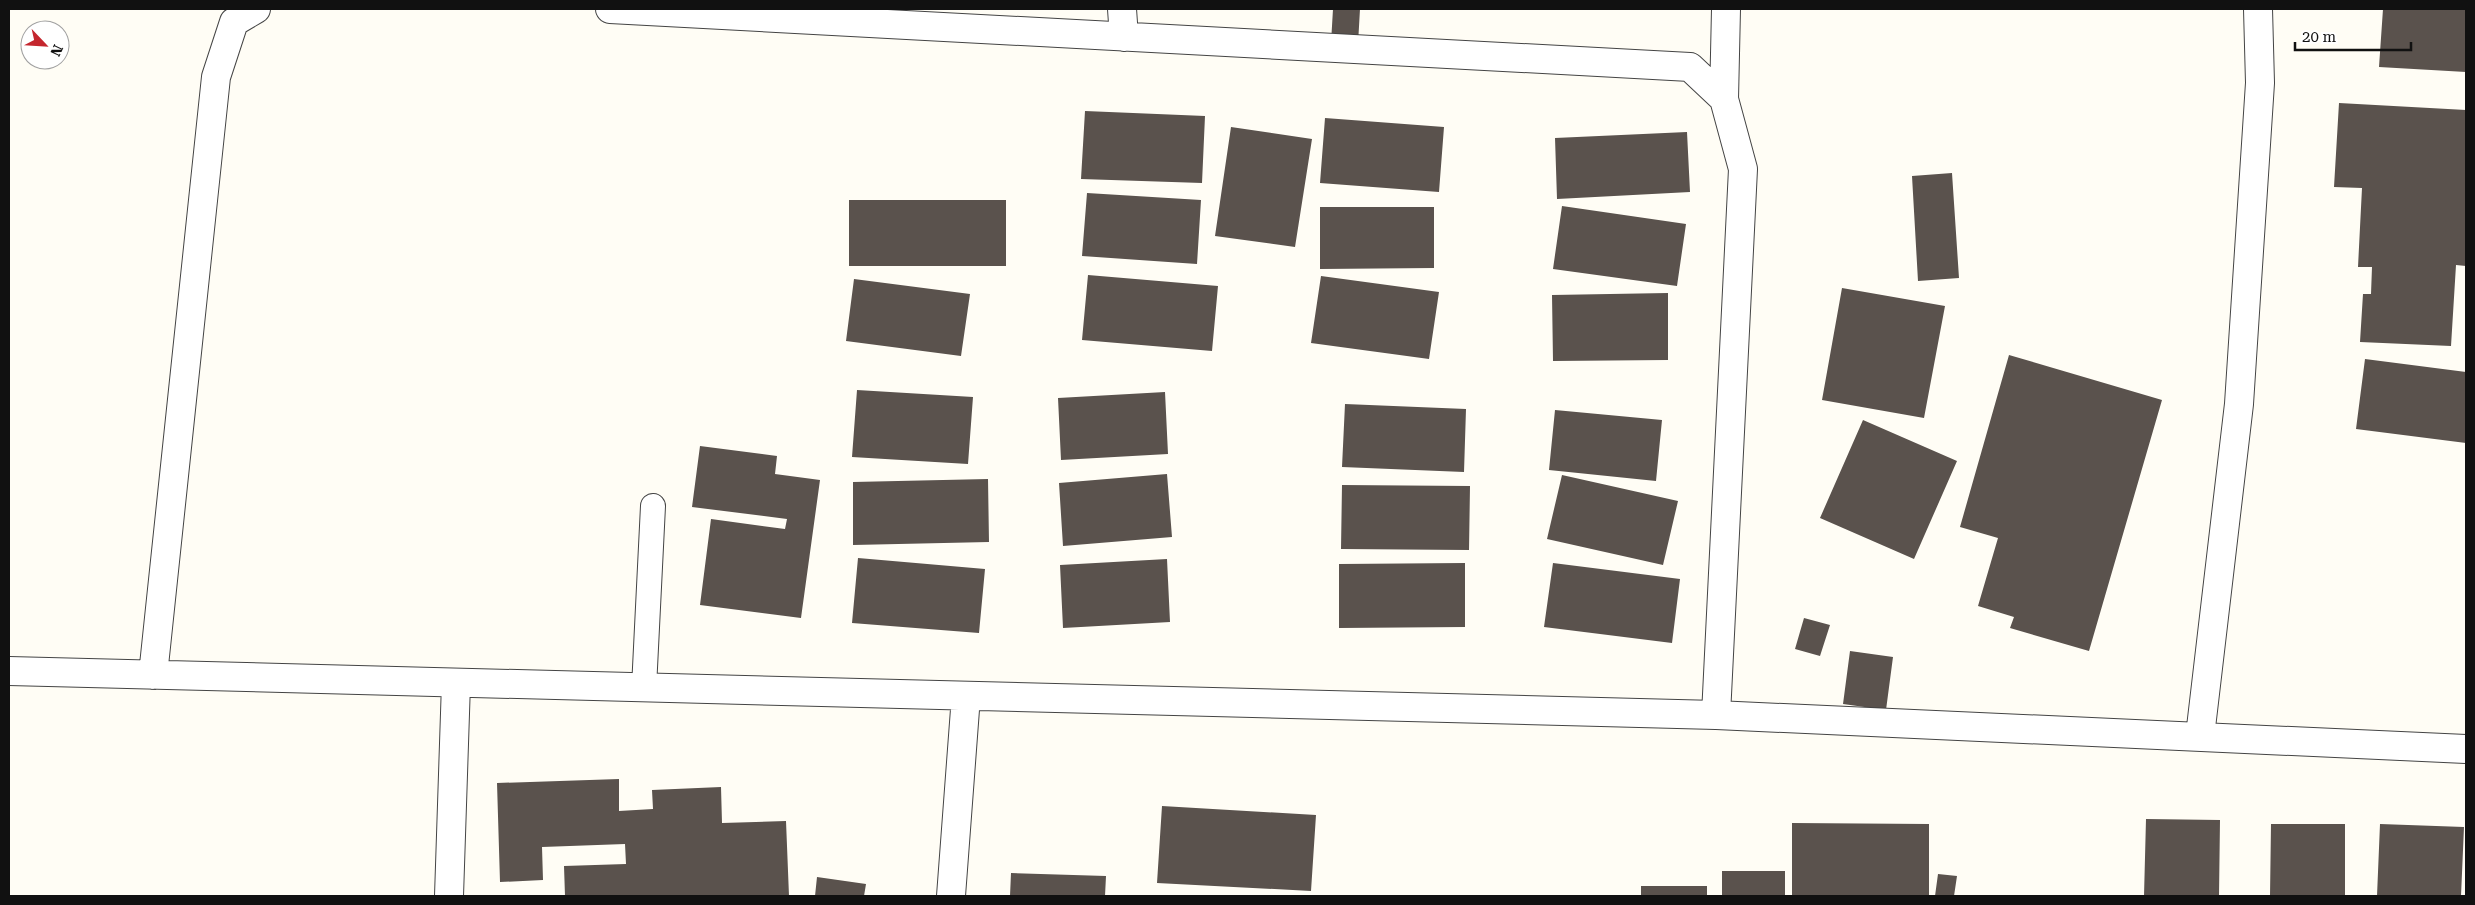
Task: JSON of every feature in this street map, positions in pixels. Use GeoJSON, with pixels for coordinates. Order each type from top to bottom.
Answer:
{"type":"FeatureCollection","features":[{"type":"Feature","properties":{"kind":"street"},"geometry":{"type":"LineString","coordinates":[[610,9],[1690,67],[1724,99]]}},
{"type":"Feature","properties":{"kind":"street"},"geometry":{"type":"LineString","coordinates":[[1122,9],[1124,37]]}},
{"type":"Feature","properties":{"kind":"street"},"geometry":{"type":"LineString","coordinates":[[1716,715],[1743,168],[1724,99],[1726,9]]}},
{"type":"Feature","properties":{"kind":"street"},"geometry":{"type":"LineString","coordinates":[[2200,736],[2239,404],[2260,83],[2258,9]]}},
{"type":"Feature","properties":{"kind":"street"},"geometry":{"type":"LineString","coordinates":[[153,675],[216,76],[242,13]]}},
{"type":"Feature","properties":{"kind":"street"},"geometry":{"type":"LineString","coordinates":[[9,671],[1716,715],[2466,749]]}},
{"type":"Feature","properties":{"kind":"street"},"geometry":{"type":"LineString","coordinates":[[449,896],[456,683]]}},
{"type":"Feature","properties":{"kind":"street"},"geometry":{"type":"LineString","coordinates":[[951,896],[966,696]]}},
{"type":"Feature","properties":{"kind":"lane"},"geometry":{"type":"LineString","coordinates":[[644,688],[653,506]]}},
{"type":"Feature","properties":{"kind":"building"},"geometry":{"type":"Polygon","coordinates":[[[1333,9],[1360,9],[1358,44],[1331,43],[1333,9]]]}},
{"type":"Feature","properties":{"kind":"building"},"geometry":{"type":"Polygon","coordinates":[[[2383,9],[2466,9],[2466,72],[2379,67],[2383,9]]]}},
{"type":"Feature","properties":{"kind":"building"},"geometry":{"type":"Polygon","coordinates":[[[2339,103],[2466,110],[2466,266],[2456,265],[2451,346],[2360,342],[2363,294],[2371,294],[2372,267],[2358,267],[2362,188],[2334,187],[2339,103]]]}},
{"type":"Feature","properties":{"kind":"building"},"geometry":{"type":"Polygon","coordinates":[[[1085,111],[1205,116],[1202,183],[1081,179],[1085,111]]]}},
{"type":"Feature","properties":{"kind":"building"},"geometry":{"type":"Polygon","coordinates":[[[1325,118],[1444,127],[1439,192],[1320,183],[1325,118]]]}},
{"type":"Feature","properties":{"kind":"building"},"geometry":{"type":"Polygon","coordinates":[[[1231,127],[1312,139],[1295,247],[1215,236],[1231,127]]]}},
{"type":"Feature","properties":{"kind":"building"},"geometry":{"type":"Polygon","coordinates":[[[1687,132],[1690,192],[1557,199],[1555,138],[1687,132]]]}},
{"type":"Feature","properties":{"kind":"building"},"geometry":{"type":"Polygon","coordinates":[[[1952,173],[1959,278],[1918,281],[1912,176],[1952,173]]]}},
{"type":"Feature","properties":{"kind":"building"},"geometry":{"type":"Polygon","coordinates":[[[1087,193],[1201,200],[1197,264],[1082,256],[1087,193]]]}},
{"type":"Feature","properties":{"kind":"building"},"geometry":{"type":"Polygon","coordinates":[[[849,200],[1006,200],[1006,266],[849,266],[849,200]]]}},
{"type":"Feature","properties":{"kind":"building"},"geometry":{"type":"Polygon","coordinates":[[[1562,206],[1686,224],[1677,286],[1553,269],[1562,206]]]}},
{"type":"Feature","properties":{"kind":"building"},"geometry":{"type":"Polygon","coordinates":[[[1320,207],[1434,207],[1434,268],[1320,269],[1320,207]]]}},
{"type":"Feature","properties":{"kind":"building"},"geometry":{"type":"Polygon","coordinates":[[[1088,275],[1218,286],[1212,351],[1082,340],[1088,275]]]}},
{"type":"Feature","properties":{"kind":"building"},"geometry":{"type":"Polygon","coordinates":[[[1321,276],[1439,292],[1429,359],[1311,343],[1321,276]]]}},
{"type":"Feature","properties":{"kind":"building"},"geometry":{"type":"Polygon","coordinates":[[[854,279],[970,294],[961,356],[846,341],[854,279]]]}},
{"type":"Feature","properties":{"kind":"building"},"geometry":{"type":"Polygon","coordinates":[[[1842,288],[1945,306],[1924,418],[1822,400],[1842,288]]]}},
{"type":"Feature","properties":{"kind":"building"},"geometry":{"type":"Polygon","coordinates":[[[1668,293],[1668,360],[1553,361],[1552,295],[1668,293]]]}},
{"type":"Feature","properties":{"kind":"building"},"geometry":{"type":"Polygon","coordinates":[[[2009,355],[2162,400],[2089,651],[2010,628],[2014,617],[1978,606],[1998,538],[1960,527],[2009,355]]]}},
{"type":"Feature","properties":{"kind":"building"},"geometry":{"type":"Polygon","coordinates":[[[2365,359],[2466,372],[2466,443],[2356,429],[2365,359]]]}},
{"type":"Feature","properties":{"kind":"building"},"geometry":{"type":"Polygon","coordinates":[[[857,390],[973,397],[968,464],[852,457],[857,390]]]}},
{"type":"Feature","properties":{"kind":"building"},"geometry":{"type":"Polygon","coordinates":[[[1165,392],[1168,454],[1061,460],[1058,398],[1165,392]]]}},
{"type":"Feature","properties":{"kind":"building"},"geometry":{"type":"Polygon","coordinates":[[[1345,404],[1466,409],[1464,472],[1342,467],[1345,404]]]}},
{"type":"Feature","properties":{"kind":"building"},"geometry":{"type":"Polygon","coordinates":[[[1555,410],[1662,420],[1656,481],[1549,470],[1555,410]]]}},
{"type":"Feature","properties":{"kind":"building"},"geometry":{"type":"Polygon","coordinates":[[[1863,420],[1957,461],[1914,559],[1820,518],[1863,420]]]}},
{"type":"Feature","properties":{"kind":"building"},"geometry":{"type":"Polygon","coordinates":[[[700,446],[777,456],[775,474],[820,480],[801,618],[700,605],[711,519],[785,529],[787,519],[692,507],[700,446]]]}},
{"type":"Feature","properties":{"kind":"building"},"geometry":{"type":"Polygon","coordinates":[[[1167,474],[1172,537],[1063,546],[1059,483],[1167,474]]]}},
{"type":"Feature","properties":{"kind":"building"},"geometry":{"type":"Polygon","coordinates":[[[1562,475],[1678,501],[1663,565],[1547,539],[1562,475]]]}},
{"type":"Feature","properties":{"kind":"building"},"geometry":{"type":"Polygon","coordinates":[[[988,479],[989,542],[853,545],[853,482],[988,479]]]}},
{"type":"Feature","properties":{"kind":"building"},"geometry":{"type":"Polygon","coordinates":[[[1342,485],[1470,486],[1469,550],[1341,549],[1342,485]]]}},
{"type":"Feature","properties":{"kind":"building"},"geometry":{"type":"Polygon","coordinates":[[[858,558],[985,569],[979,633],[852,623],[858,558]]]}},
{"type":"Feature","properties":{"kind":"building"},"geometry":{"type":"Polygon","coordinates":[[[1167,559],[1170,622],[1063,628],[1060,565],[1167,559]]]}},
{"type":"Feature","properties":{"kind":"building"},"geometry":{"type":"Polygon","coordinates":[[[1465,563],[1465,627],[1339,628],[1339,564],[1465,563]]]}},
{"type":"Feature","properties":{"kind":"building"},"geometry":{"type":"Polygon","coordinates":[[[1553,563],[1680,579],[1672,643],[1544,627],[1553,563]]]}},
{"type":"Feature","properties":{"kind":"building"},"geometry":{"type":"Polygon","coordinates":[[[1804,618],[1830,625],[1820,656],[1795,649],[1804,618]]]}},
{"type":"Feature","properties":{"kind":"building"},"geometry":{"type":"Polygon","coordinates":[[[1850,651],[1893,657],[1886,710],[1843,704],[1850,651]]]}},
{"type":"Feature","properties":{"kind":"building"},"geometry":{"type":"Polygon","coordinates":[[[619,779],[619,811],[653,809],[652,790],[721,787],[722,823],[786,821],[789,896],[565,896],[564,866],[626,864],[625,844],[542,847],[543,880],[500,882],[497,783],[619,779]]]}},
{"type":"Feature","properties":{"kind":"building"},"geometry":{"type":"Polygon","coordinates":[[[1162,806],[1316,815],[1311,891],[1157,883],[1162,806]]]}},
{"type":"Feature","properties":{"kind":"building"},"geometry":{"type":"Polygon","coordinates":[[[2146,819],[2220,820],[2219,896],[2144,896],[2146,819]]]}},
{"type":"Feature","properties":{"kind":"building"},"geometry":{"type":"Polygon","coordinates":[[[1792,823],[1929,824],[1929,896],[1792,896],[1792,823]]]}},
{"type":"Feature","properties":{"kind":"building"},"geometry":{"type":"Polygon","coordinates":[[[2271,824],[2345,824],[2345,896],[2270,896],[2271,824]]]}},
{"type":"Feature","properties":{"kind":"building"},"geometry":{"type":"Polygon","coordinates":[[[2380,824],[2464,827],[2461,896],[2377,896],[2380,824]]]}},
{"type":"Feature","properties":{"kind":"building"},"geometry":{"type":"Polygon","coordinates":[[[1722,871],[1785,871],[1785,896],[1722,896],[1722,871]]]}},
{"type":"Feature","properties":{"kind":"building"},"geometry":{"type":"Polygon","coordinates":[[[1011,873],[1106,876],[1105,896],[1010,896],[1011,873]]]}},
{"type":"Feature","properties":{"kind":"building"},"geometry":{"type":"Polygon","coordinates":[[[1938,874],[1957,876],[1954,896],[1935,896],[1938,874]]]}},
{"type":"Feature","properties":{"kind":"building"},"geometry":{"type":"Polygon","coordinates":[[[817,877],[866,884],[864,896],[815,896],[817,877]]]}},
{"type":"Feature","properties":{"kind":"building"},"geometry":{"type":"Polygon","coordinates":[[[1641,886],[1707,886],[1707,896],[1641,896],[1641,886]]]}}]}
